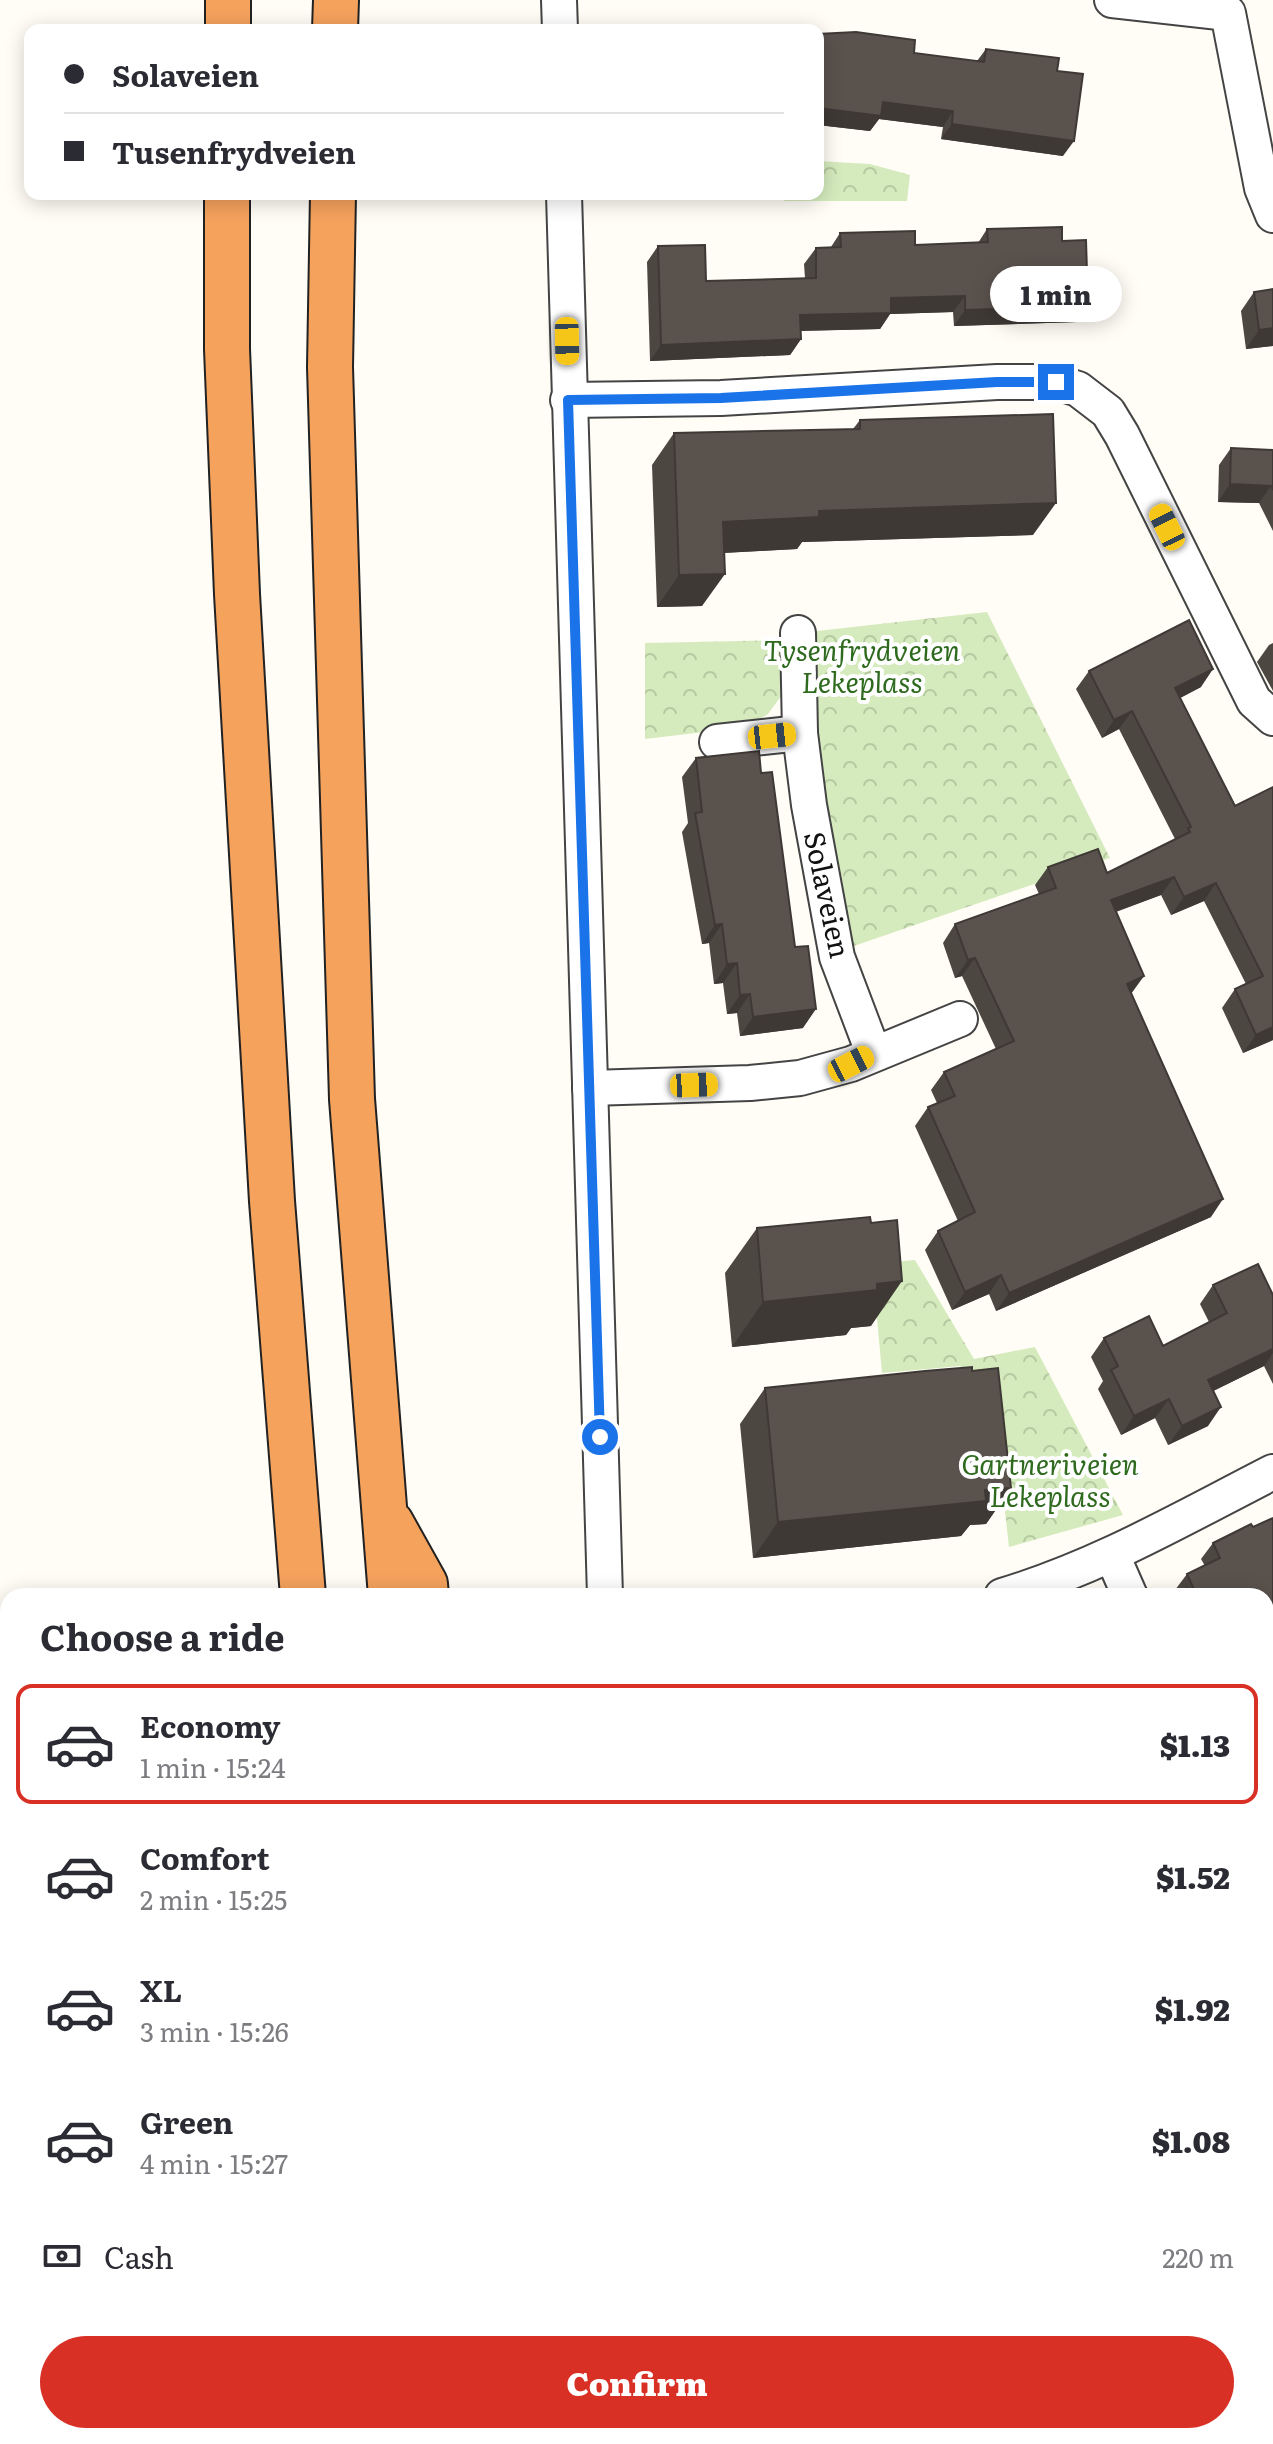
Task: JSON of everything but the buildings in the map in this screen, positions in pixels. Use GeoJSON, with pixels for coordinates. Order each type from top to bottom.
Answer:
{"type":"FeatureCollection","features":[{"type":"Feature","properties":{"kind":"highway"},"geometry":{"type":"LineString","coordinates":[[228,0],[228,24]]}},
{"type":"Feature","properties":{"kind":"highway"},"geometry":{"type":"LineString","coordinates":[[335,24],[336,0]]}},
{"type":"Feature","properties":{"kind":"highway"},"geometry":{"type":"LineString","coordinates":[[227,200],[227,349],[238,609],[272,1201],[302,1588]]}},
{"type":"Feature","properties":{"kind":"highway"},"geometry":{"type":"LineString","coordinates":[[333,200],[330,367],[352,1099],[390,1588]]}},
{"type":"Feature","properties":{"kind":"highway"},"geometry":{"type":"LineString","coordinates":[[383,1509],[425,1588]]}},
{"type":"Feature","properties":{"kind":"street"},"geometry":{"type":"LineString","coordinates":[[559,0],[560,24]]}},
{"type":"Feature","properties":{"kind":"street"},"geometry":{"type":"LineString","coordinates":[[1112,0],[1229,6],[1262,188],[1273,215]]}},
{"type":"Feature","properties":{"kind":"street"},"geometry":{"type":"LineString","coordinates":[[564,200],[605,1588]]}},
{"type":"Feature","properties":{"kind":"street"},"geometry":{"type":"LineString","coordinates":[[568,400],[721,398],[997,382],[1056,382],[1078,389],[1108,412],[1122,435],[1254,701],[1273,718]]}},
{"type":"Feature","properties":{"kind":"street","name":"Solaveien"},"geometry":{"type":"LineString","coordinates":[[798,633],[800,733],[809,805],[837,957],[873,1052]]}},
{"type":"Feature","properties":{"kind":"street"},"geometry":{"type":"LineString","coordinates":[[717,742],[800,733]]}},
{"type":"Feature","properties":{"kind":"street"},"geometry":{"type":"LineString","coordinates":[[590,1088],[750,1083],[800,1078],[851,1064],[873,1052],[960,1019]]}},
{"type":"Feature","properties":{"kind":"street"},"geometry":{"type":"LineString","coordinates":[[1028,1588],[1112,1555],[1273,1472]]}},
{"type":"Feature","properties":{"kind":"street"},"geometry":{"type":"LineString","coordinates":[[1112,1555],[1126,1588]]}},
{"type":"Feature","properties":{"kind":"green space"},"geometry":{"type":"Polygon","coordinates":[[[824,161],[870,164],[910,175],[907,201],[784,201],[824,200],[824,161]]]}},
{"type":"Feature","properties":{"kind":"green space","name":"Tysenfrydveien Lekeplass"},"geometry":{"type":"Polygon","coordinates":[[[987,612],[1110,858],[851,947],[802,736],[808,632],[987,612]]]}},
{"type":"Feature","properties":{"kind":"green space"},"geometry":{"type":"Polygon","coordinates":[[[789,640],[790,684],[768,714],[746,727],[645,739],[645,643],[789,640]]]}},
{"type":"Feature","properties":{"kind":"green space","name":"Gartneriveien Lekeplass"},"geometry":{"type":"Polygon","coordinates":[[[915,1260],[974,1359],[1035,1347],[1123,1515],[1009,1547],[1003,1494],[980,1379],[960,1366],[882,1373],[872,1264],[915,1260]]]}},
{"type":"Feature","properties":{"kind":"route"},"geometry":{"type":"LineString","coordinates":[[600,1437],[568,400],[721,398],[997,382],[1056,382]]}}]}
